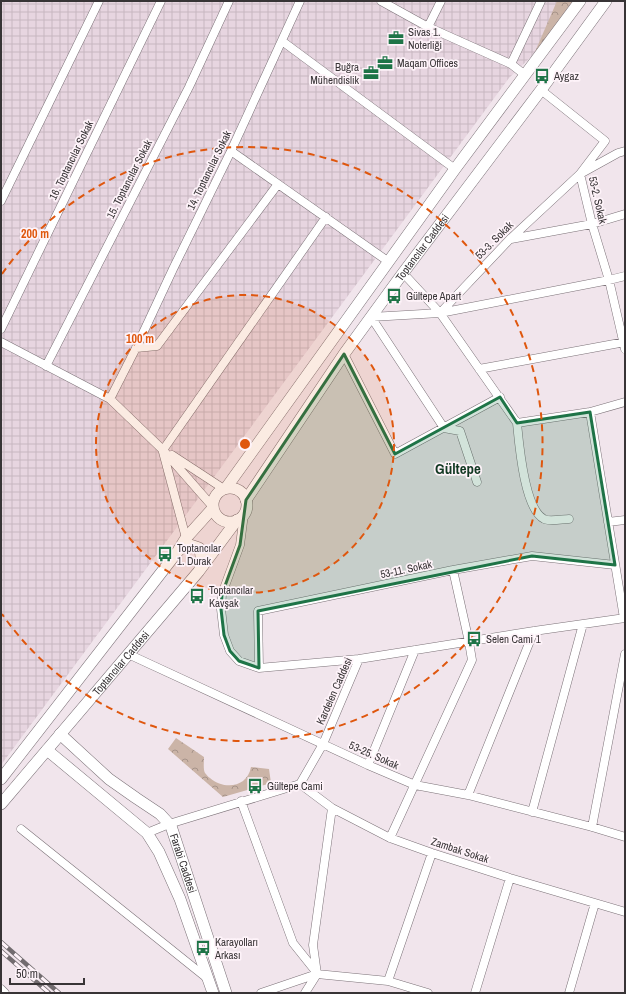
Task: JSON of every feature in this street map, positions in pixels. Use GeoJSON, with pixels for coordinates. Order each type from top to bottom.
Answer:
{"type":"FeatureCollection","features":[{"type":"Feature","properties":{"kind":"street"},"geometry":{"type":"LineString","coordinates":[[1,202],[99,1]]}},
{"type":"Feature","properties":{"kind":"street","name":"16. Toptancılar Sokak"},"geometry":{"type":"LineString","coordinates":[[1,329],[161,1]]}},
{"type":"Feature","properties":{"kind":"street","name":"15. Toptancılar Sokak"},"geometry":{"type":"LineString","coordinates":[[46,366],[189,88],[229,1]]}},
{"type":"Feature","properties":{"kind":"street","name":"14. Toptancılar Sokak"},"geometry":{"type":"LineString","coordinates":[[110,399],[231,151],[300,1]]}},
{"type":"Feature","properties":{"kind":"street"},"geometry":{"type":"LineString","coordinates":[[381,1],[428,27],[511,64],[525,75]]}},
{"type":"Feature","properties":{"kind":"street"},"geometry":{"type":"LineString","coordinates":[[428,27],[441,1]]}},
{"type":"Feature","properties":{"kind":"street"},"geometry":{"type":"LineString","coordinates":[[511,64],[541,1]]}},
{"type":"Feature","properties":{"kind":"street","name":"Toptancılar Caddesi"},"geometry":{"type":"LineString","coordinates":[[225,488],[455,169],[580,1]]}},
{"type":"Feature","properties":{"kind":"street","name":"Toptancılar Caddesi"},"geometry":{"type":"LineString","coordinates":[[246,500],[344,354],[606,1]]}},
{"type":"Feature","properties":{"kind":"street"},"geometry":{"type":"LineString","coordinates":[[282,41],[455,169]]}},
{"type":"Feature","properties":{"kind":"street","name":"53-2. Sokak"},"geometry":{"type":"LineString","coordinates":[[541,90],[606,141],[580,174],[625,345]]}},
{"type":"Feature","properties":{"kind":"street"},"geometry":{"type":"LineString","coordinates":[[231,151],[389,262]]}},
{"type":"Feature","properties":{"kind":"street","name":"53-3. Sokak"},"geometry":{"type":"LineString","coordinates":[[440,313],[510,239],[580,174],[618,153],[625,151]]}},
{"type":"Feature","properties":{"kind":"street"},"geometry":{"type":"LineString","coordinates":[[136,348],[157,346],[278,184]]}},
{"type":"Feature","properties":{"kind":"street"},"geometry":{"type":"LineString","coordinates":[[510,239],[592,224],[625,214]]}},
{"type":"Feature","properties":{"kind":"street"},"geometry":{"type":"LineString","coordinates":[[186,538],[163,450],[326,217]]}},
{"type":"Feature","properties":{"kind":"street"},"geometry":{"type":"LineString","coordinates":[[403,273],[440,313],[517,423],[523,470],[528,494],[539,516],[545,520],[569,519]]}},
{"type":"Feature","properties":{"kind":"street"},"geometry":{"type":"LineString","coordinates":[[371,317],[440,313],[625,276]]}},
{"type":"Feature","properties":{"kind":"street"},"geometry":{"type":"LineString","coordinates":[[371,317],[444,428],[460,431],[477,482]]}},
{"type":"Feature","properties":{"kind":"street"},"geometry":{"type":"LineString","coordinates":[[1,342],[110,399],[163,450],[222,520],[231,521],[240,517],[246,508],[246,500],[243,494],[238,490],[233,488],[225,488],[218,492],[213,502],[213,508]]}},
{"type":"Feature","properties":{"kind":"street"},"geometry":{"type":"LineString","coordinates":[[479,369],[625,345]]}},
{"type":"Feature","properties":{"kind":"street"},"geometry":{"type":"LineString","coordinates":[[344,354],[395,454],[500,397]]}},
{"type":"Feature","properties":{"kind":"street"},"geometry":{"type":"LineString","coordinates":[[517,423],[590,412],[625,402]]}},
{"type":"Feature","properties":{"kind":"street"},"geometry":{"type":"LineString","coordinates":[[590,412],[624,618]]}},
{"type":"Feature","properties":{"kind":"street"},"geometry":{"type":"LineString","coordinates":[[163,450],[225,488]]}},
{"type":"Feature","properties":{"kind":"street","name":"Toptancılar Caddesi"},"geometry":{"type":"LineString","coordinates":[[1,779],[178,551],[186,538],[213,508]]}},
{"type":"Feature","properties":{"kind":"street"},"geometry":{"type":"LineString","coordinates":[[240,517],[240,545],[222,594],[220,609],[224,635],[230,651],[239,661],[259,668],[359,659]]}},
{"type":"Feature","properties":{"kind":"street","name":"Toptancılar Caddesi"},"geometry":{"type":"LineString","coordinates":[[1,804],[199,570],[240,517]]}},
{"type":"Feature","properties":{"kind":"street"},"geometry":{"type":"LineString","coordinates":[[608,522],[625,520]]}},
{"type":"Feature","properties":{"kind":"street"},"geometry":{"type":"LineString","coordinates":[[178,551],[187,544],[199,548],[202,561],[199,570]]}},
{"type":"Feature","properties":{"kind":"street","name":"53-11. Sokak"},"geometry":{"type":"LineString","coordinates":[[259,668],[258,611],[453,570],[532,556],[615,565]]}},
{"type":"Feature","properties":{"kind":"street"},"geometry":{"type":"LineString","coordinates":[[390,838],[472,660],[453,570]]}},
{"type":"Feature","properties":{"kind":"street","name":"Kardelen Caddesi"},"geometry":{"type":"LineString","coordinates":[[300,784],[323,744],[359,659],[624,618]]}},
{"type":"Feature","properties":{"kind":"street"},"geometry":{"type":"LineString","coordinates":[[532,812],[583,624]]}},
{"type":"Feature","properties":{"kind":"street"},"geometry":{"type":"LineString","coordinates":[[468,795],[534,631]]}},
{"type":"Feature","properties":{"kind":"street"},"geometry":{"type":"LineString","coordinates":[[368,765],[415,650]]}},
{"type":"Feature","properties":{"kind":"street","name":"53-25. Sokak"},"geometry":{"type":"LineString","coordinates":[[128,654],[368,765],[415,785],[468,795],[625,837]]}},
{"type":"Feature","properties":{"kind":"street"},"geometry":{"type":"LineString","coordinates":[[592,827],[625,654]]}},
{"type":"Feature","properties":{"kind":"street","name":"Farabi Caddesi"},"geometry":{"type":"LineString","coordinates":[[60,734],[109,779],[160,814],[171,826],[226,993]]}},
{"type":"Feature","properties":{"kind":"street","name":"Farabi Caddesi"},"geometry":{"type":"LineString","coordinates":[[47,750],[147,833],[159,852],[180,899],[213,993]]}},
{"type":"Feature","properties":{"kind":"street"},"geometry":{"type":"LineString","coordinates":[[147,833],[169,824],[300,784]]}},
{"type":"Feature","properties":{"kind":"street","name":"Zambak Sokak"},"geometry":{"type":"LineString","coordinates":[[300,784],[332,808],[390,838],[510,878],[625,912]]}},
{"type":"Feature","properties":{"kind":"street"},"geometry":{"type":"LineString","coordinates":[[241,801],[293,943],[317,974]]}},
{"type":"Feature","properties":{"kind":"street"},"geometry":{"type":"LineString","coordinates":[[305,993],[317,974],[312,945],[332,808]]}},
{"type":"Feature","properties":{"kind":"street"},"geometry":{"type":"LineString","coordinates":[[21,829],[208,980]]}},
{"type":"Feature","properties":{"kind":"street"},"geometry":{"type":"LineString","coordinates":[[388,981],[432,853]]}},
{"type":"Feature","properties":{"kind":"street"},"geometry":{"type":"LineString","coordinates":[[475,993],[510,878]]}},
{"type":"Feature","properties":{"kind":"street"},"geometry":{"type":"LineString","coordinates":[[569,993],[595,903]]}},
{"type":"Feature","properties":{"kind":"street"},"geometry":{"type":"LineString","coordinates":[[261,993],[317,974],[388,981],[415,991],[428,993]]}},
{"type":"Feature","properties":{"kind":"street"},"geometry":{"type":"LineString","coordinates":[[1,989],[5,993]]}},
{"type":"Feature","properties":{"kind":"highlighted area"},"geometry":{"type":"Polygon","coordinates":[[[344,354],[395,454],[500,397],[517,423],[590,412],[615,565],[532,556],[258,611],[259,668],[239,661],[230,651],[224,635],[221,609],[222,594],[240,545],[246,500],[344,354]]]}},
{"type":"Feature","properties":{"kind":"shaded area"},"geometry":{"type":"Polygon","coordinates":[[[1,1],[558,1],[534,54],[509,78],[1,765],[1,1]]]}},
{"type":"Feature","properties":{"kind":"green space"},"geometry":{"type":"Polygon","coordinates":[[[557,1],[574,1],[534,54],[557,1]]]}},
{"type":"Feature","properties":{"kind":"green space"},"geometry":{"type":"Polygon","coordinates":[[[176,738],[204,757],[205,773],[216,782],[228,785],[240,783],[249,774],[251,767],[269,769],[271,783],[223,797],[168,749],[176,738]]]}},
{"type":"Feature","properties":{"kind":"railway"},"geometry":{"type":"LineString","coordinates":[[1,942],[59,993]]}},
{"type":"Feature","properties":{"kind":"railway"},"geometry":{"type":"LineString","coordinates":[[1,951],[49,993]]}},
{"type":"Feature","properties":{"kind":"place","name":"Sivas 1. Noterliği"},"geometry":{"type":"Point","coordinates":[396,38]}},
{"type":"Feature","properties":{"kind":"place","name":"Maqam Offices"},"geometry":{"type":"Point","coordinates":[385,63]}},
{"type":"Feature","properties":{"kind":"place","name":"Buğra Mühendislik"},"geometry":{"type":"Point","coordinates":[371,73]}},
{"type":"Feature","properties":{"kind":"place","name":"Aygaz"},"geometry":{"type":"Point","coordinates":[542,76]}},
{"type":"Feature","properties":{"kind":"place","name":"Gültepe Apart"},"geometry":{"type":"Point","coordinates":[394,296]}},
{"type":"Feature","properties":{"kind":"place","name":"Toptancılar 1. Durak"},"geometry":{"type":"Point","coordinates":[165,554]}},
{"type":"Feature","properties":{"kind":"place","name":"Toptancılar Kavşak"},"geometry":{"type":"Point","coordinates":[197,596]}},
{"type":"Feature","properties":{"kind":"place","name":"Selen Cami 1"},"geometry":{"type":"Point","coordinates":[474,639]}},
{"type":"Feature","properties":{"kind":"place","name":"Gültepe Cami"},"geometry":{"type":"Point","coordinates":[255,786]}},
{"type":"Feature","properties":{"kind":"place","name":"Karayolları Arkası"},"geometry":{"type":"Point","coordinates":[203,948]}},
{"type":"Feature","properties":{"kind":"district","name":"Gültepe"},"geometry":{"type":"Point","coordinates":[458,468]}}]}
